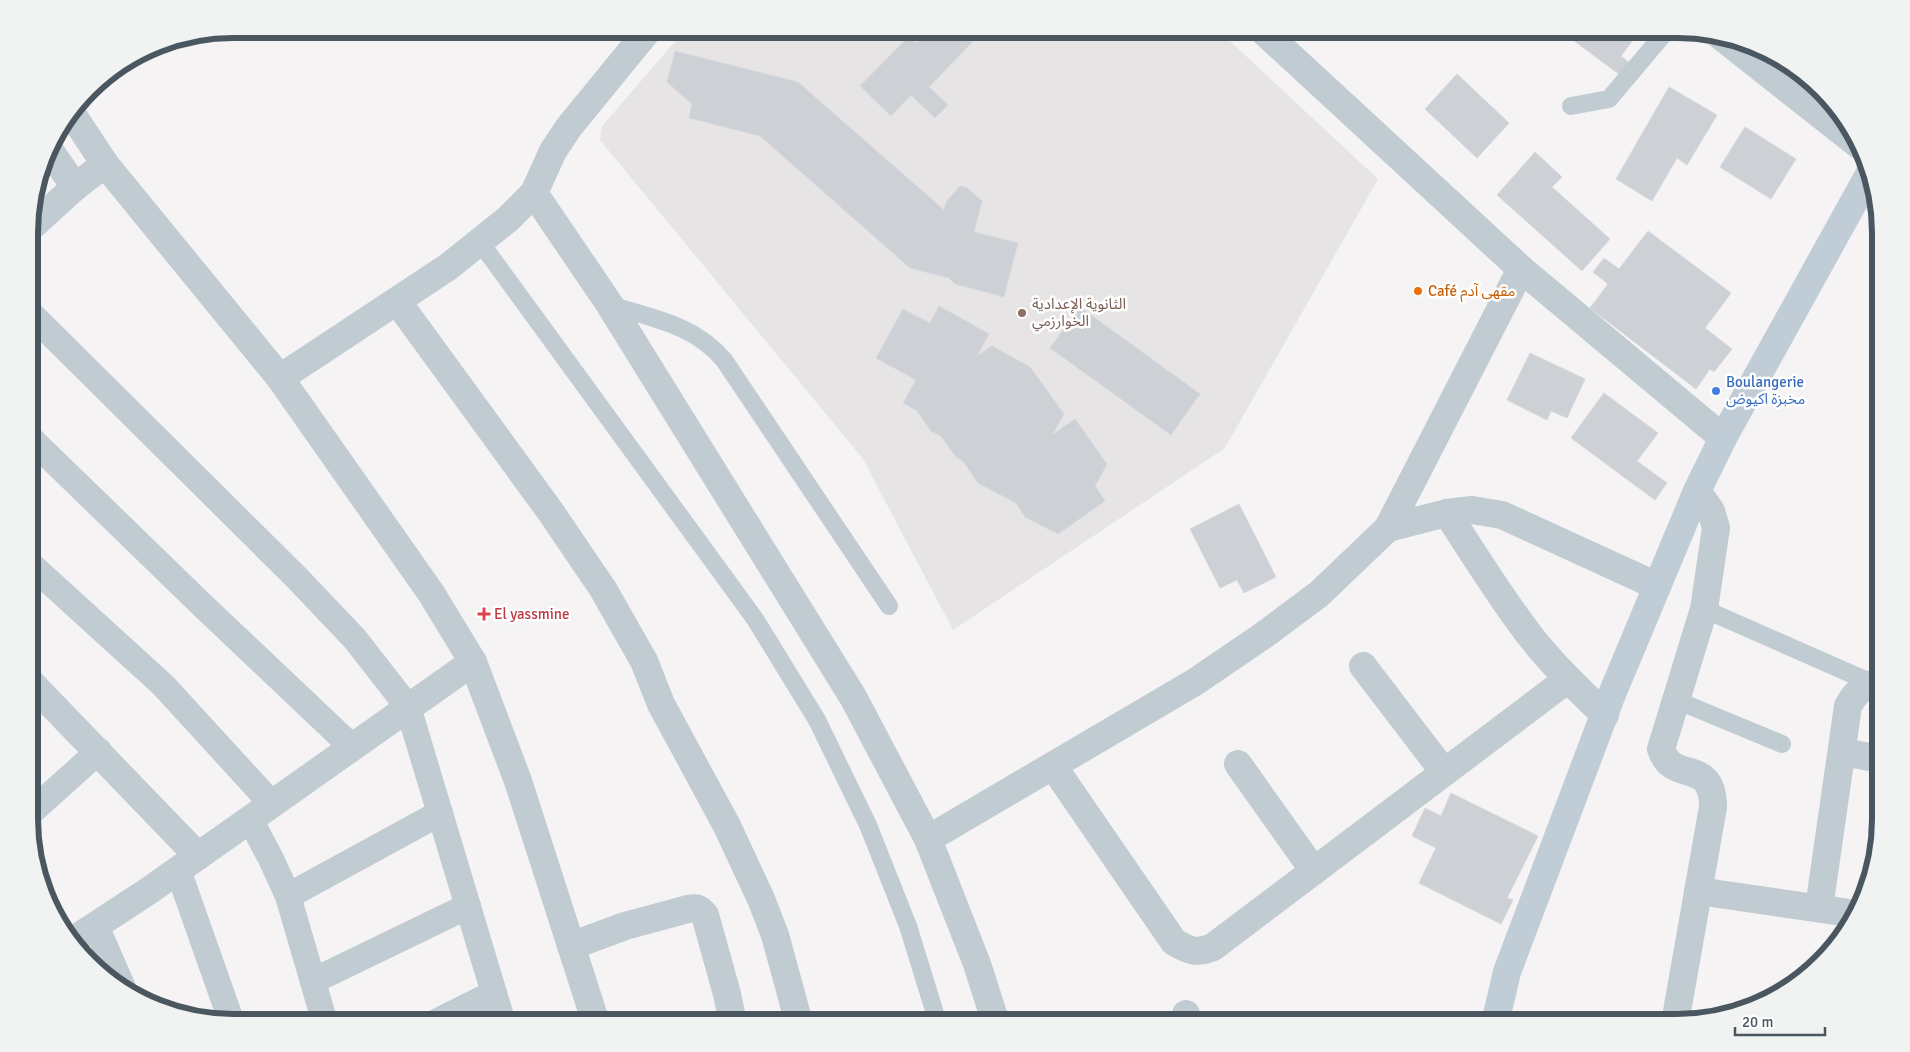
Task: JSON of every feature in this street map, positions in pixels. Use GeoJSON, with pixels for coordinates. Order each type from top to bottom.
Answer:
{"type":"FeatureCollection","features":[{"type":"Feature","properties":{"kind":"main road"},"geometry":{"type":"LineString","coordinates":[[1497,1014],[1507,972],[1605,714],[1697,491],[1723,438],[1866,181]]}},
{"type":"Feature","properties":{"kind":"street"},"geometry":{"type":"LineString","coordinates":[[280,378],[448,267],[508,219],[534,193],[553,151],[569,127],[642,38]]}},
{"type":"Feature","properties":{"kind":"street"},"geometry":{"type":"LineString","coordinates":[[1271,38],[1521,270],[1723,438]]}},
{"type":"Feature","properties":{"kind":"street"},"geometry":{"type":"LineString","coordinates":[[1733,46],[1846,135]]}},
{"type":"Feature","properties":{"kind":"street"},"geometry":{"type":"LineString","coordinates":[[75,118],[104,164],[280,378],[431,592],[473,662],[518,781],[593,1014]]}},
{"type":"Feature","properties":{"kind":"street"},"geometry":{"type":"LineString","coordinates":[[51,161],[75,187]]}},
{"type":"Feature","properties":{"kind":"street"},"geometry":{"type":"LineString","coordinates":[[38,221],[104,164]]}},
{"type":"Feature","properties":{"kind":"street"},"geometry":{"type":"LineString","coordinates":[[534,193],[610,304],[853,697],[928,839],[977,964],[988,1014]]}},
{"type":"Feature","properties":{"kind":"street"},"geometry":{"type":"LineString","coordinates":[[928,839],[1195,682],[1320,594],[1388,528],[1521,270]]}},
{"type":"Feature","properties":{"kind":"street"},"geometry":{"type":"LineString","coordinates":[[397,301],[550,511],[603,589],[644,661],[661,704],[727,826],[761,899],[775,935],[797,1014]]}},
{"type":"Feature","properties":{"kind":"street"},"geometry":{"type":"LineString","coordinates":[[38,321],[355,639],[408,707],[500,1014]]}},
{"type":"Feature","properties":{"kind":"street"},"geometry":{"type":"LineString","coordinates":[[38,446],[352,747]]}},
{"type":"Feature","properties":{"kind":"street"},"geometry":{"type":"LineString","coordinates":[[1677,1014],[1713,807],[1713,794],[1708,782],[1700,776],[1673,766],[1664,757],[1661,749],[1704,609],[1716,528],[1711,511],[1697,491]]}},
{"type":"Feature","properties":{"kind":"street"},"geometry":{"type":"LineString","coordinates":[[1388,528],[1447,513],[1472,510],[1502,515],[1657,586]]}},
{"type":"Feature","properties":{"kind":"street"},"geometry":{"type":"LineString","coordinates":[[1447,513],[1532,638],[1568,680],[1605,714]]}},
{"type":"Feature","properties":{"kind":"street"},"geometry":{"type":"LineString","coordinates":[[38,571],[163,684],[261,812],[271,858],[288,896],[322,1014]]}},
{"type":"Feature","properties":{"kind":"street"},"geometry":{"type":"LineString","coordinates":[[78,938],[188,863],[473,662]]}},
{"type":"Feature","properties":{"kind":"street"},"geometry":{"type":"LineString","coordinates":[[1363,666],[1444,772]]}},
{"type":"Feature","properties":{"kind":"street"},"geometry":{"type":"LineString","coordinates":[[1052,766],[1174,942],[1187,950],[1201,952],[1213,947],[1568,680]]}},
{"type":"Feature","properties":{"kind":"street"},"geometry":{"type":"LineString","coordinates":[[1820,908],[1848,706],[1862,687],[1872,684]]}},
{"type":"Feature","properties":{"kind":"street"},"geometry":{"type":"LineString","coordinates":[[38,691],[99,751],[188,863],[230,1014]]}},
{"type":"Feature","properties":{"kind":"street"},"geometry":{"type":"LineString","coordinates":[[38,807],[99,751]]}},
{"type":"Feature","properties":{"kind":"street"},"geometry":{"type":"LineString","coordinates":[[1842,752],[1872,757]]}},
{"type":"Feature","properties":{"kind":"street"},"geometry":{"type":"LineString","coordinates":[[1238,764],[1314,871]]}},
{"type":"Feature","properties":{"kind":"street"},"geometry":{"type":"LineString","coordinates":[[288,896],[440,813]]}},
{"type":"Feature","properties":{"kind":"street"},"geometry":{"type":"LineString","coordinates":[[1698,891],[1848,913]]}},
{"type":"Feature","properties":{"kind":"street"},"geometry":{"type":"LineString","coordinates":[[313,981],[468,906]]}},
{"type":"Feature","properties":{"kind":"street"},"geometry":{"type":"LineString","coordinates":[[571,946],[624,926],[688,909],[700,909],[705,915],[731,1014]]}},
{"type":"Feature","properties":{"kind":"street"},"geometry":{"type":"LineString","coordinates":[[96,926],[119,978]]}},
{"type":"Feature","properties":{"kind":"street"},"geometry":{"type":"LineString","coordinates":[[452,1014],[494,993]]}},
{"type":"Feature","properties":{"kind":"lane"},"geometry":{"type":"LineString","coordinates":[[1571,106],[1609,99],[1660,38]]}},
{"type":"Feature","properties":{"kind":"lane"},"geometry":{"type":"LineString","coordinates":[[480,242],[755,619],[817,720],[868,825],[908,926],[935,1014]]}},
{"type":"Feature","properties":{"kind":"lane"},"geometry":{"type":"LineString","coordinates":[[610,304],[687,329],[716,349],[889,606]]}},
{"type":"Feature","properties":{"kind":"lane"},"geometry":{"type":"LineString","coordinates":[[1704,609],[1872,681]]}},
{"type":"Feature","properties":{"kind":"lane"},"geometry":{"type":"LineString","coordinates":[[1676,700],[1782,744]]}},
{"type":"Feature","properties":{"kind":"shaded area","name":"الثانوية الإعدادية الخوارزمي"},"geometry":{"type":"Polygon","coordinates":[[[678,38],[1227,38],[1378,179],[1225,448],[953,630],[863,459],[600,140],[602,126],[678,38]]]}},
{"type":"Feature","properties":{"kind":"building"},"geometry":{"type":"Polygon","coordinates":[[[907,38],[911,38],[916,43],[921,38],[976,38],[929,87],[948,105],[935,118],[911,95],[891,116],[860,86],[907,38]]]}},
{"type":"Feature","properties":{"kind":"building"},"geometry":{"type":"Polygon","coordinates":[[[1570,38],[1634,38],[1621,56],[1632,65],[1623,77],[1570,38]]]}},
{"type":"Feature","properties":{"kind":"building"},"geometry":{"type":"Polygon","coordinates":[[[675,51],[798,82],[944,210],[946,202],[960,186],[967,188],[982,201],[974,232],[1018,243],[1004,297],[955,284],[949,278],[910,268],[760,136],[689,118],[692,104],[667,82],[675,51]]]}},
{"type":"Feature","properties":{"kind":"building"},"geometry":{"type":"Polygon","coordinates":[[[1457,74],[1509,123],[1477,158],[1425,109],[1457,74]]]}},
{"type":"Feature","properties":{"kind":"building"},"geometry":{"type":"Polygon","coordinates":[[[1669,87],[1717,115],[1687,165],[1677,158],[1652,201],[1616,179],[1669,87]]]}},
{"type":"Feature","properties":{"kind":"building"},"geometry":{"type":"Polygon","coordinates":[[[1745,127],[1796,159],[1771,199],[1720,167],[1745,127]]]}},
{"type":"Feature","properties":{"kind":"building"},"geometry":{"type":"Polygon","coordinates":[[[1535,152],[1562,177],[1552,187],[1610,239],[1582,271],[1497,195],[1535,152]]]}},
{"type":"Feature","properties":{"kind":"building"},"geometry":{"type":"Polygon","coordinates":[[[1648,231],[1731,293],[1705,328],[1732,349],[1714,372],[1710,369],[1696,389],[1590,308],[1608,284],[1593,272],[1604,258],[1619,269],[1648,231]]]}},
{"type":"Feature","properties":{"kind":"building"},"geometry":{"type":"Polygon","coordinates":[[[939,306],[989,334],[977,356],[992,346],[1030,367],[1064,414],[1052,435],[1075,419],[1107,464],[1095,486],[1105,501],[1058,534],[1025,517],[1016,503],[978,483],[963,461],[956,457],[941,436],[931,431],[917,411],[903,403],[916,380],[876,358],[903,309],[930,323],[939,306]]]}},
{"type":"Feature","properties":{"kind":"building"},"geometry":{"type":"Polygon","coordinates":[[[1080,307],[1200,394],[1171,435],[1050,348],[1080,307]]]}},
{"type":"Feature","properties":{"kind":"building"},"geometry":{"type":"Polygon","coordinates":[[[1530,353],[1585,379],[1567,418],[1551,411],[1547,420],[1507,400],[1530,353]]]}},
{"type":"Feature","properties":{"kind":"building"},"geometry":{"type":"Polygon","coordinates":[[[1604,393],[1658,433],[1637,461],[1667,483],[1655,500],[1571,438],[1604,393]]]}},
{"type":"Feature","properties":{"kind":"building"},"geometry":{"type":"Polygon","coordinates":[[[1239,504],[1276,577],[1244,593],[1237,580],[1220,588],[1190,529],[1239,504]]]}},
{"type":"Feature","properties":{"kind":"building"},"geometry":{"type":"Polygon","coordinates":[[[1451,793],[1538,836],[1507,898],[1513,900],[1501,924],[1419,883],[1436,848],[1412,836],[1425,808],[1441,816],[1451,793]]]}},
{"type":"Feature","properties":{"kind":"place","name":"Café مقهى آدم"},"geometry":{"type":"Point","coordinates":[1418,291]}},
{"type":"Feature","properties":{"kind":"place","name":"الثانوية الإعدادية الخوارزمي"},"geometry":{"type":"Point","coordinates":[1022,313]}},
{"type":"Feature","properties":{"kind":"place","name":"Boulangerie مخبزة اكيوض"},"geometry":{"type":"Point","coordinates":[1716,391]}},
{"type":"Feature","properties":{"kind":"place","name":"El yassmine"},"geometry":{"type":"Point","coordinates":[484,614]}}]}
